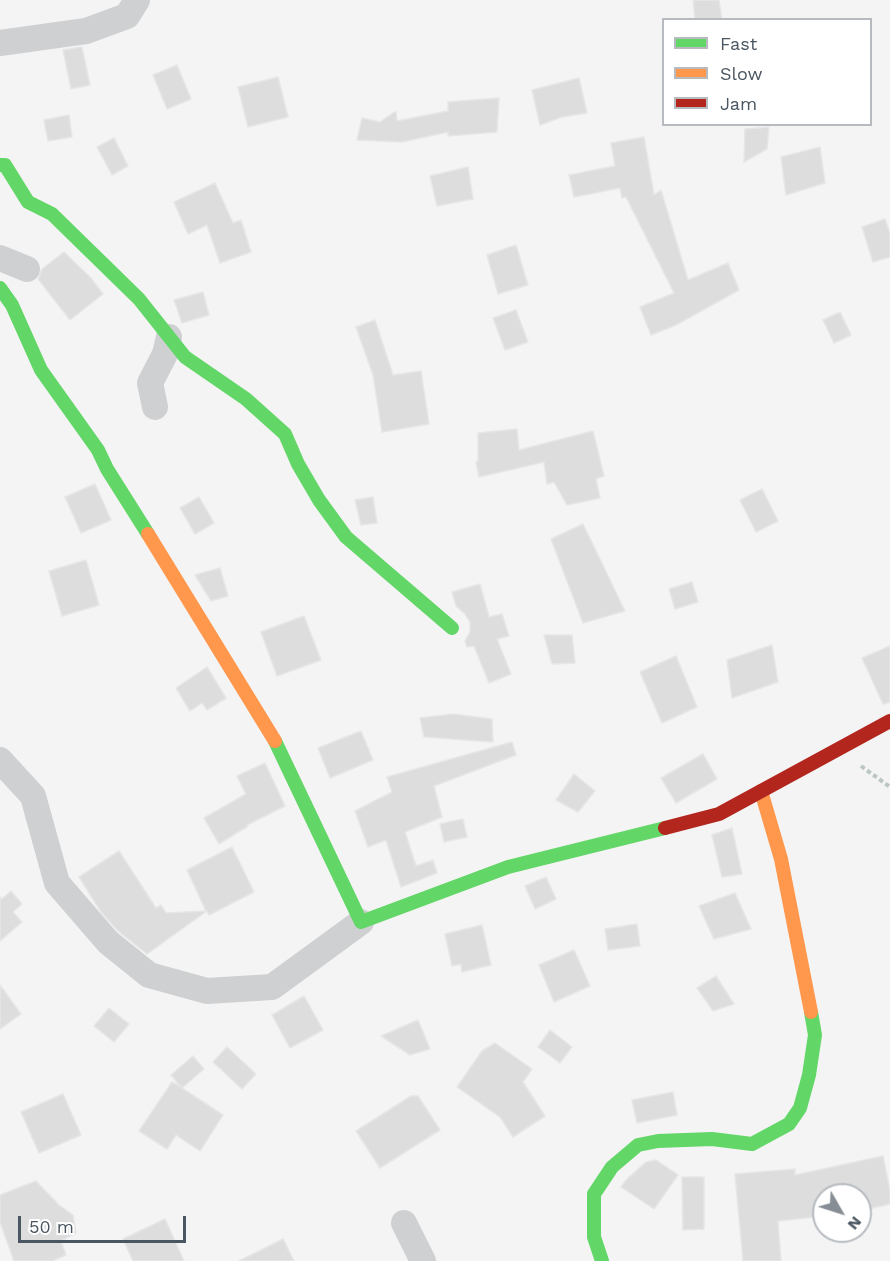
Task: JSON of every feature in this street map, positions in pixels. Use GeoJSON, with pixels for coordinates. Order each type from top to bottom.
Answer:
{"type":"FeatureCollection","features":[{"type":"Feature","properties":{"kind":"street"},"geometry":{"type":"LineString","coordinates":[[0,43],[86,31],[128,16],[137,0]]}},
{"type":"Feature","properties":{"kind":"street"},"geometry":{"type":"LineString","coordinates":[[0,165],[5,165],[28,202],[52,214],[139,299],[185,357],[246,399],[285,434],[298,464],[319,500],[346,537],[452,628]]}},
{"type":"Feature","properties":{"kind":"street"},"geometry":{"type":"LineString","coordinates":[[0,258],[27,269]]}},
{"type":"Feature","properties":{"kind":"street"},"geometry":{"type":"LineString","coordinates":[[0,288],[12,304],[41,370],[98,450],[107,469],[275,740],[361,922]]}},
{"type":"Feature","properties":{"kind":"street"},"geometry":{"type":"LineString","coordinates":[[155,407],[150,383],[165,354],[169,337]]}},
{"type":"Feature","properties":{"kind":"street"},"geometry":{"type":"LineString","coordinates":[[0,760],[33,796],[57,883],[108,942],[149,975],[207,991],[272,987],[361,922],[508,867],[718,814],[890,721]]}},
{"type":"Feature","properties":{"kind":"street"},"geometry":{"type":"LineString","coordinates":[[602,1261],[594,1237],[594,1194],[612,1167],[638,1145],[658,1141],[712,1138],[752,1144],[789,1124],[800,1108],[809,1075],[815,1035],[781,859],[760,791]]}},
{"type":"Feature","properties":{"kind":"street"},"geometry":{"type":"LineString","coordinates":[[404,1223],[423,1261]]}},
{"type":"Feature","properties":{"kind":"building"},"geometry":{"type":"Polygon","coordinates":[[[693,0],[719,0],[722,18],[695,18],[693,0]]]}},
{"type":"Feature","properties":{"kind":"building"},"geometry":{"type":"Polygon","coordinates":[[[82,47],[90,85],[71,89],[63,50],[82,47]]]}},
{"type":"Feature","properties":{"kind":"building"},"geometry":{"type":"Polygon","coordinates":[[[177,65],[191,99],[167,109],[153,75],[177,65]]]}},
{"type":"Feature","properties":{"kind":"building"},"geometry":{"type":"Polygon","coordinates":[[[278,77],[288,117],[248,127],[238,87],[278,77]]]}},
{"type":"Feature","properties":{"kind":"building"},"geometry":{"type":"Polygon","coordinates":[[[579,78],[587,113],[562,117],[540,125],[532,90],[579,78]]]}},
{"type":"Feature","properties":{"kind":"building"},"geometry":{"type":"Polygon","coordinates":[[[499,98],[497,132],[448,136],[448,132],[402,142],[357,140],[362,118],[380,122],[396,111],[397,121],[448,111],[448,102],[499,98]]]}},
{"type":"Feature","properties":{"kind":"building"},"geometry":{"type":"Polygon","coordinates":[[[69,115],[72,137],[48,141],[44,120],[69,115]]]}},
{"type":"Feature","properties":{"kind":"building"},"geometry":{"type":"Polygon","coordinates":[[[769,127],[767,149],[744,162],[745,129],[769,127]]]}},
{"type":"Feature","properties":{"kind":"building"},"geometry":{"type":"Polygon","coordinates":[[[644,137],[654,195],[661,190],[688,280],[728,263],[739,290],[676,325],[651,335],[640,307],[674,293],[626,197],[622,198],[620,188],[574,197],[569,175],[615,166],[611,143],[644,137]]]}},
{"type":"Feature","properties":{"kind":"building"},"geometry":{"type":"Polygon","coordinates":[[[114,138],[128,166],[112,175],[97,147],[114,138]]]}},
{"type":"Feature","properties":{"kind":"building"},"geometry":{"type":"Polygon","coordinates":[[[820,147],[825,183],[786,195],[781,157],[820,147]]]}},
{"type":"Feature","properties":{"kind":"building"},"geometry":{"type":"Polygon","coordinates":[[[468,167],[473,199],[437,206],[430,176],[468,167]]]}},
{"type":"Feature","properties":{"kind":"building"},"geometry":{"type":"Polygon","coordinates":[[[215,183],[233,223],[241,220],[251,252],[220,263],[207,225],[188,234],[174,202],[215,183]]]}},
{"type":"Feature","properties":{"kind":"building"},"geometry":{"type":"Polygon","coordinates":[[[885,219],[890,234],[890,257],[873,262],[862,227],[885,219]]]}},
{"type":"Feature","properties":{"kind":"building"},"geometry":{"type":"Polygon","coordinates":[[[516,245],[528,285],[498,294],[487,255],[516,245]]]}},
{"type":"Feature","properties":{"kind":"building"},"geometry":{"type":"Polygon","coordinates":[[[64,252],[91,278],[103,294],[70,320],[38,279],[42,269],[64,252]]]}},
{"type":"Feature","properties":{"kind":"building"},"geometry":{"type":"Polygon","coordinates":[[[203,292],[209,315],[182,323],[174,300],[203,292]]]}},
{"type":"Feature","properties":{"kind":"building"},"geometry":{"type":"Polygon","coordinates":[[[516,310],[528,342],[505,350],[493,318],[516,310]]]}},
{"type":"Feature","properties":{"kind":"building"},"geometry":{"type":"Polygon","coordinates":[[[840,312],[851,335],[834,343],[823,320],[840,312]]]}},
{"type":"Feature","properties":{"kind":"building"},"geometry":{"type":"Polygon","coordinates":[[[375,320],[393,375],[421,371],[429,424],[382,432],[373,375],[356,327],[375,320]]]}},
{"type":"Feature","properties":{"kind":"building"},"geometry":{"type":"Polygon","coordinates":[[[517,429],[519,450],[593,431],[604,476],[596,479],[600,498],[567,505],[554,482],[547,484],[544,462],[479,477],[476,462],[478,461],[478,433],[517,429]]]}},
{"type":"Feature","properties":{"kind":"building"},"geometry":{"type":"Polygon","coordinates":[[[95,484],[111,520],[81,533],[65,497],[95,484]]]}},
{"type":"Feature","properties":{"kind":"building"},"geometry":{"type":"Polygon","coordinates":[[[762,489],[778,521],[756,532],[740,500],[762,489]]]}},
{"type":"Feature","properties":{"kind":"building"},"geometry":{"type":"Polygon","coordinates":[[[199,497],[214,523],[195,534],[180,508],[199,497]]]}},
{"type":"Feature","properties":{"kind":"building"},"geometry":{"type":"Polygon","coordinates":[[[373,497],[377,523],[361,525],[355,500],[373,497]]]}},
{"type":"Feature","properties":{"kind":"building"},"geometry":{"type":"Polygon","coordinates":[[[583,524],[625,611],[583,623],[551,539],[583,524]]]}},
{"type":"Feature","properties":{"kind":"building"},"geometry":{"type":"Polygon","coordinates":[[[86,560],[99,605],[62,616],[49,571],[86,560]]]}},
{"type":"Feature","properties":{"kind":"building"},"geometry":{"type":"Polygon","coordinates":[[[220,568],[228,596],[211,601],[195,575],[220,568]]]}},
{"type":"Feature","properties":{"kind":"building"},"geometry":{"type":"Polygon","coordinates":[[[692,582],[698,602],[675,609],[669,589],[692,582]]]}},
{"type":"Feature","properties":{"kind":"building"},"geometry":{"type":"Polygon","coordinates":[[[480,584],[489,617],[502,614],[509,636],[497,639],[511,674],[489,683],[474,646],[467,647],[465,641],[470,632],[470,622],[456,606],[452,592],[480,584]]]}},
{"type":"Feature","properties":{"kind":"building"},"geometry":{"type":"Polygon","coordinates":[[[304,616],[321,660],[277,676],[261,632],[304,616]]]}},
{"type":"Feature","properties":{"kind":"building"},"geometry":{"type":"Polygon","coordinates":[[[544,635],[572,635],[575,663],[552,664],[544,635]]]}},
{"type":"Feature","properties":{"kind":"building"},"geometry":{"type":"Polygon","coordinates":[[[772,645],[778,682],[732,698],[727,660],[772,645]]]}},
{"type":"Feature","properties":{"kind":"building"},"geometry":{"type":"Polygon","coordinates":[[[890,646],[890,702],[883,704],[862,658],[890,646]]]}},
{"type":"Feature","properties":{"kind":"building"},"geometry":{"type":"Polygon","coordinates":[[[676,656],[697,707],[662,723],[640,672],[676,656]]]}},
{"type":"Feature","properties":{"kind":"building"},"geometry":{"type":"Polygon","coordinates":[[[207,667],[226,698],[207,710],[202,703],[190,711],[176,688],[207,667]]]}},
{"type":"Feature","properties":{"kind":"building"},"geometry":{"type":"Polygon","coordinates":[[[453,714],[492,719],[493,742],[424,737],[420,718],[453,714]]]}},
{"type":"Feature","properties":{"kind":"building"},"geometry":{"type":"Polygon","coordinates":[[[361,731],[373,760],[330,778],[318,748],[361,731]]]}},
{"type":"Feature","properties":{"kind":"building"},"geometry":{"type":"Polygon","coordinates":[[[512,742],[516,755],[434,786],[442,817],[405,832],[416,866],[433,860],[437,873],[401,887],[386,840],[368,847],[355,811],[392,792],[387,777],[512,742]]]}},
{"type":"Feature","properties":{"kind":"building"},"geometry":{"type":"Polygon","coordinates":[[[703,754],[717,779],[676,803],[661,778],[703,754]]]}},
{"type":"Feature","properties":{"kind":"building"},"geometry":{"type":"Polygon","coordinates":[[[265,763],[285,806],[247,825],[219,844],[204,818],[246,794],[237,776],[265,763]]]}},
{"type":"Feature","properties":{"kind":"building"},"geometry":{"type":"Polygon","coordinates":[[[574,774],[595,791],[578,812],[556,800],[574,774]]]}},
{"type":"Feature","properties":{"kind":"building"},"geometry":{"type":"Polygon","coordinates":[[[463,819],[467,837],[444,842],[440,824],[463,819]]]}},
{"type":"Feature","properties":{"kind":"building"},"geometry":{"type":"Polygon","coordinates":[[[732,828],[742,874],[722,877],[712,835],[732,828]]]}},
{"type":"Feature","properties":{"kind":"building"},"geometry":{"type":"Polygon","coordinates":[[[232,847],[254,892],[209,915],[207,911],[147,954],[118,931],[101,912],[79,877],[119,851],[156,908],[161,905],[166,913],[206,911],[187,870],[232,847]]]}},
{"type":"Feature","properties":{"kind":"building"},"geometry":{"type":"Polygon","coordinates":[[[546,877],[556,899],[535,909],[525,886],[546,877]]]}},
{"type":"Feature","properties":{"kind":"building"},"geometry":{"type":"Polygon","coordinates":[[[11,891],[22,904],[13,912],[22,922],[0,941],[0,897],[2,899],[11,891]]]}},
{"type":"Feature","properties":{"kind":"building"},"geometry":{"type":"Polygon","coordinates":[[[735,893],[751,929],[714,939],[699,906],[735,893]]]}},
{"type":"Feature","properties":{"kind":"building"},"geometry":{"type":"Polygon","coordinates":[[[637,924],[640,946],[608,950],[605,929],[637,924]]]}},
{"type":"Feature","properties":{"kind":"building"},"geometry":{"type":"Polygon","coordinates":[[[482,925],[491,965],[462,972],[461,964],[452,966],[445,934],[482,925]]]}},
{"type":"Feature","properties":{"kind":"building"},"geometry":{"type":"Polygon","coordinates":[[[574,950],[590,986],[554,1002],[539,965],[574,950]]]}},
{"type":"Feature","properties":{"kind":"building"},"geometry":{"type":"Polygon","coordinates":[[[716,976],[734,1004],[713,1011],[697,988],[716,976]]]}},
{"type":"Feature","properties":{"kind":"building"},"geometry":{"type":"Polygon","coordinates":[[[0,985],[21,1014],[0,1029],[0,985]]]}},
{"type":"Feature","properties":{"kind":"building"},"geometry":{"type":"Polygon","coordinates":[[[304,996],[323,1030],[290,1048],[272,1015],[304,996]]]}},
{"type":"Feature","properties":{"kind":"building"},"geometry":{"type":"Polygon","coordinates":[[[109,1008],[129,1024],[114,1042],[94,1026],[109,1008]]]}},
{"type":"Feature","properties":{"kind":"building"},"geometry":{"type":"Polygon","coordinates":[[[418,1020],[430,1049],[410,1055],[381,1036],[418,1020]]]}},
{"type":"Feature","properties":{"kind":"building"},"geometry":{"type":"Polygon","coordinates":[[[550,1030],[572,1047],[560,1063],[538,1047],[550,1030]]]}},
{"type":"Feature","properties":{"kind":"building"},"geometry":{"type":"Polygon","coordinates":[[[495,1043],[532,1069],[523,1082],[545,1116],[513,1137],[500,1117],[457,1087],[482,1051],[495,1043]]]}},
{"type":"Feature","properties":{"kind":"building"},"geometry":{"type":"Polygon","coordinates":[[[227,1047],[256,1074],[242,1089],[213,1062],[227,1047]]]}},
{"type":"Feature","properties":{"kind":"building"},"geometry":{"type":"Polygon","coordinates":[[[193,1056],[204,1069],[182,1088],[223,1115],[200,1151],[176,1135],[167,1149],[139,1131],[172,1082],[181,1087],[171,1075],[193,1056]]]}},
{"type":"Feature","properties":{"kind":"building"},"geometry":{"type":"Polygon","coordinates":[[[673,1092],[677,1115],[637,1123],[632,1100],[673,1092]]]}},
{"type":"Feature","properties":{"kind":"building"},"geometry":{"type":"Polygon","coordinates":[[[63,1094],[81,1135],[39,1153],[21,1112],[63,1094]]]}},
{"type":"Feature","properties":{"kind":"building"},"geometry":{"type":"Polygon","coordinates":[[[411,1096],[418,1096],[440,1130],[380,1168],[356,1131],[411,1096]]]}},
{"type":"Feature","properties":{"kind":"building"},"geometry":{"type":"Polygon","coordinates":[[[883,1156],[890,1191],[890,1204],[872,1208],[872,1183],[812,1183],[812,1217],[778,1221],[781,1261],[743,1261],[735,1174],[795,1169],[795,1175],[883,1156]]]}},
{"type":"Feature","properties":{"kind":"building"},"geometry":{"type":"Polygon","coordinates":[[[656,1160],[678,1175],[654,1209],[621,1187],[646,1162],[656,1160]]]}},
{"type":"Feature","properties":{"kind":"building"},"geometry":{"type":"Polygon","coordinates":[[[682,1177],[704,1177],[704,1229],[683,1230],[682,1177]]]}},
{"type":"Feature","properties":{"kind":"building"},"geometry":{"type":"Polygon","coordinates":[[[36,1181],[59,1205],[73,1215],[76,1233],[61,1241],[66,1255],[52,1261],[14,1261],[0,1222],[0,1195],[36,1181]]]}},
{"type":"Feature","properties":{"kind":"building"},"geometry":{"type":"Polygon","coordinates":[[[165,1219],[184,1261],[133,1261],[123,1239],[165,1219]]]}},
{"type":"Feature","properties":{"kind":"building"},"geometry":{"type":"Polygon","coordinates":[[[283,1239],[294,1261],[239,1261],[283,1239]]]}},
{"type":"Feature","properties":{"kind":"traffic: fast"},"geometry":{"type":"LineString","coordinates":[[0,165],[5,165],[28,202],[52,214],[139,299],[185,357],[246,399],[285,434],[298,464],[319,500],[346,537],[452,628]]}},
{"type":"Feature","properties":{"kind":"traffic: fast"},"geometry":{"type":"LineString","coordinates":[[0,288],[12,305],[41,370],[98,450],[107,469],[148,534]]}},
{"type":"Feature","properties":{"kind":"traffic: fast"},"geometry":{"type":"LineString","coordinates":[[275,741],[361,922],[508,867],[665,828]]}},
{"type":"Feature","properties":{"kind":"traffic: fast"},"geometry":{"type":"LineString","coordinates":[[602,1261],[594,1237],[594,1194],[612,1167],[638,1145],[658,1141],[712,1139],[752,1144],[789,1124],[800,1108],[809,1075],[815,1035],[811,1012]]}},
{"type":"Feature","properties":{"kind":"traffic: slow"},"geometry":{"type":"LineString","coordinates":[[148,534],[275,741]]}},
{"type":"Feature","properties":{"kind":"traffic: slow"},"geometry":{"type":"LineString","coordinates":[[761,791],[781,859],[811,1012]]}},
{"type":"Feature","properties":{"kind":"traffic: jam"},"geometry":{"type":"LineString","coordinates":[[665,828],[719,814],[890,721]]}}]}
